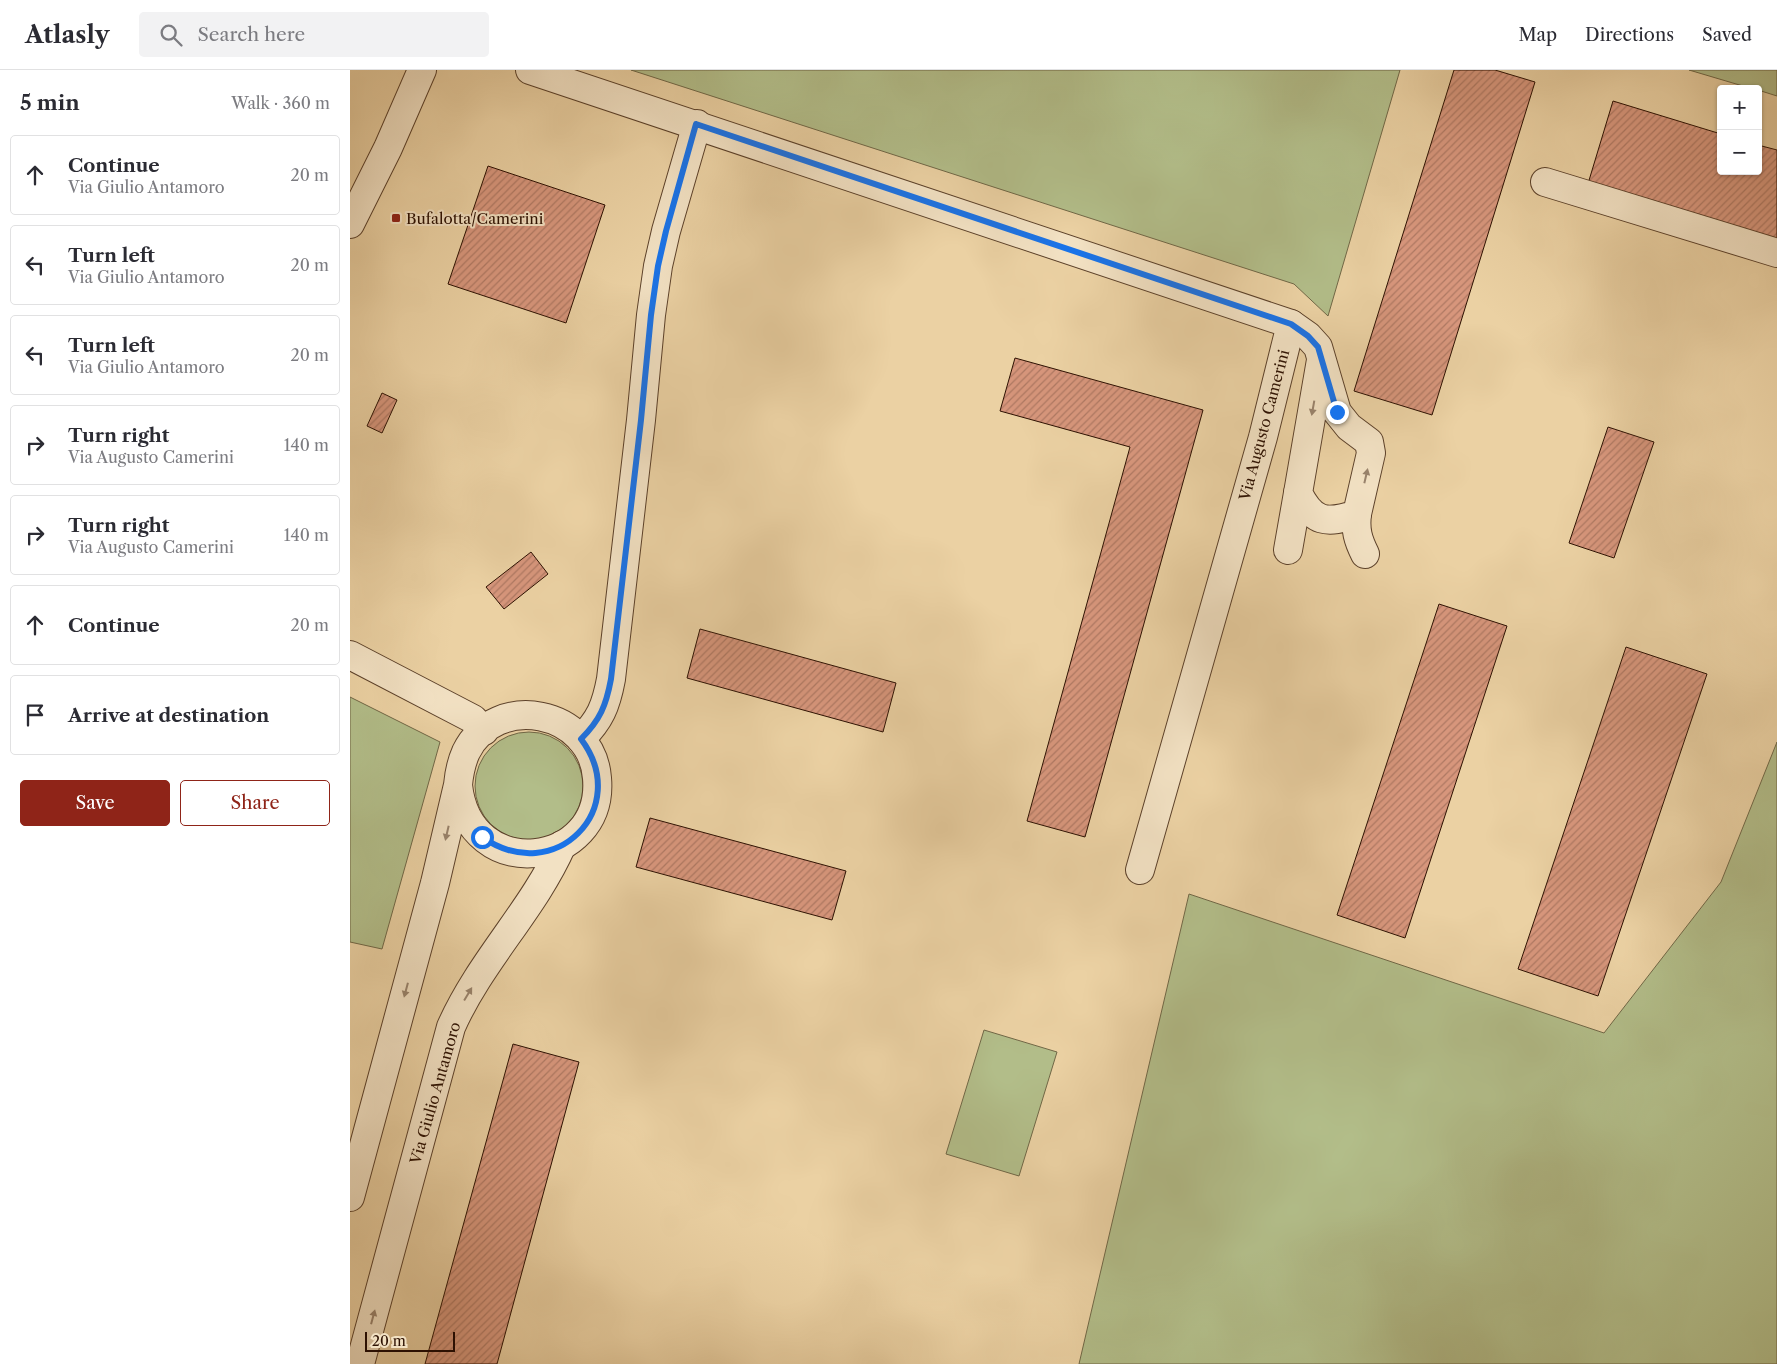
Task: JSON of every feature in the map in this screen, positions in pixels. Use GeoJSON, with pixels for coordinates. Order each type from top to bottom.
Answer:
{"type":"FeatureCollection","features":[{"type":"Feature","properties":{"kind":"street"},"geometry":{"type":"LineString","coordinates":[[350,224],[392,140],[422,70]]}},
{"type":"Feature","properties":{"kind":"street"},"geometry":{"type":"LineString","coordinates":[[530,70],[1291,324],[1314,341],[1318,347],[1337,412],[1349,427],[1369,442],[1371,447],[1357,514],[1357,537],[1365,554]]}},
{"type":"Feature","properties":{"kind":"street"},"geometry":{"type":"LineString","coordinates":[[581,739],[593,727],[601,715],[611,679],[656,274],[696,124]]}},
{"type":"Feature","properties":{"kind":"street"},"geometry":{"type":"LineString","coordinates":[[1545,182],[1777,253]]}},
{"type":"Feature","properties":{"kind":"street","name":"Via Augusto Camerini"},"geometry":{"type":"LineString","coordinates":[[1140,870],[1263,437],[1291,324]]}},
{"type":"Feature","properties":{"kind":"street"},"geometry":{"type":"LineString","coordinates":[[1288,550],[1321,360]]}},
{"type":"Feature","properties":{"kind":"street"},"geometry":{"type":"LineString","coordinates":[[1298,493],[1309,510],[1318,517],[1327,520],[1337,520],[1357,514]]}},
{"type":"Feature","properties":{"kind":"street"},"geometry":{"type":"LineString","coordinates":[[350,655],[472,719],[484,731]]}},
{"type":"Feature","properties":{"kind":"street","name":"Via Giulio Antamoro"},"geometry":{"type":"LineString","coordinates":[[350,1197],[435,883],[458,786],[459,772],[466,751],[484,731],[496,722],[517,715],[533,715],[558,722],[569,728],[581,739],[591,754],[598,777],[595,806],[582,829],[562,845],[548,852],[532,854],[519,854],[505,850],[482,837],[468,819],[460,800],[458,786]]}},
{"type":"Feature","properties":{"kind":"street","name":"Via Giulio Antamoro"},"geometry":{"type":"LineString","coordinates":[[360,1364],[451,1027],[480,974],[553,867],[562,845]]}},
{"type":"Feature","properties":{"kind":"green space"},"geometry":{"type":"Polygon","coordinates":[[[631,70],[1400,70],[1328,316],[1294,284],[631,70]]]}},
{"type":"Feature","properties":{"kind":"green space"},"geometry":{"type":"Polygon","coordinates":[[[1689,70],[1777,70],[1777,96],[1762,91],[1762,85],[1740,85],[1689,70]]]}},
{"type":"Feature","properties":{"kind":"green space"},"geometry":{"type":"Polygon","coordinates":[[[350,697],[440,742],[382,949],[350,942],[350,697]]]}},
{"type":"Feature","properties":{"kind":"green space"},"geometry":{"type":"Polygon","coordinates":[[[529,732],[550,736],[567,748],[579,765],[583,786],[579,807],[567,824],[550,836],[529,840],[508,836],[491,824],[479,807],[475,786],[479,765],[491,748],[508,736],[529,732]]]}},
{"type":"Feature","properties":{"kind":"green space"},"geometry":{"type":"Polygon","coordinates":[[[1777,742],[1777,1364],[1079,1364],[1189,894],[1604,1033],[1721,882],[1777,742]]]}},
{"type":"Feature","properties":{"kind":"green space"},"geometry":{"type":"Polygon","coordinates":[[[984,1030],[1057,1052],[1019,1176],[946,1154],[984,1030]]]}},
{"type":"Feature","properties":{"kind":"building"},"geometry":{"type":"Polygon","coordinates":[[[1454,70],[1495,70],[1535,82],[1432,415],[1354,391],[1454,70]]]}},
{"type":"Feature","properties":{"kind":"building"},"geometry":{"type":"Polygon","coordinates":[[[1613,101],[1717,133],[1717,175],[1762,175],[1762,146],[1777,150],[1777,244],[1587,187],[1613,101]]]}},
{"type":"Feature","properties":{"kind":"building"},"geometry":{"type":"Polygon","coordinates":[[[488,166],[605,205],[566,323],[448,284],[488,166]]]}},
{"type":"Feature","properties":{"kind":"building"},"geometry":{"type":"Polygon","coordinates":[[[1015,358],[1203,410],[1085,837],[1027,821],[1130,447],[1000,411],[1015,358]]]}},
{"type":"Feature","properties":{"kind":"building"},"geometry":{"type":"Polygon","coordinates":[[[382,393],[397,400],[382,433],[367,426],[382,393]]]}},
{"type":"Feature","properties":{"kind":"building"},"geometry":{"type":"Polygon","coordinates":[[[1608,427],[1654,442],[1614,558],[1569,543],[1608,427]]]}},
{"type":"Feature","properties":{"kind":"building"},"geometry":{"type":"Polygon","coordinates":[[[531,552],[548,574],[504,609],[486,587],[531,552]]]}},
{"type":"Feature","properties":{"kind":"building"},"geometry":{"type":"Polygon","coordinates":[[[1439,604],[1507,626],[1405,938],[1337,915],[1439,604]]]}},
{"type":"Feature","properties":{"kind":"building"},"geometry":{"type":"Polygon","coordinates":[[[700,629],[896,683],[883,732],[687,678],[700,629]]]}},
{"type":"Feature","properties":{"kind":"building"},"geometry":{"type":"Polygon","coordinates":[[[1626,647],[1707,674],[1598,996],[1518,969],[1626,647]]]}},
{"type":"Feature","properties":{"kind":"building"},"geometry":{"type":"Polygon","coordinates":[[[650,818],[846,871],[832,920],[636,867],[650,818]]]}},
{"type":"Feature","properties":{"kind":"building"},"geometry":{"type":"Polygon","coordinates":[[[513,1044],[579,1062],[497,1364],[425,1364],[513,1044]]]}},
{"type":"Feature","properties":{"kind":"place","name":"Bufalotta/Camerini"},"geometry":{"type":"Point","coordinates":[396,218]}},
{"type":"Feature","properties":{"kind":"route"},"geometry":{"type":"LineString","coordinates":[[482,837],[505,850],[519,854],[548,852],[562,845],[582,829],[595,806],[598,777],[591,754],[581,739],[593,727],[601,715],[611,679],[658,266],[696,124],[1291,324],[1314,341],[1318,347],[1337,412]]}}]}
